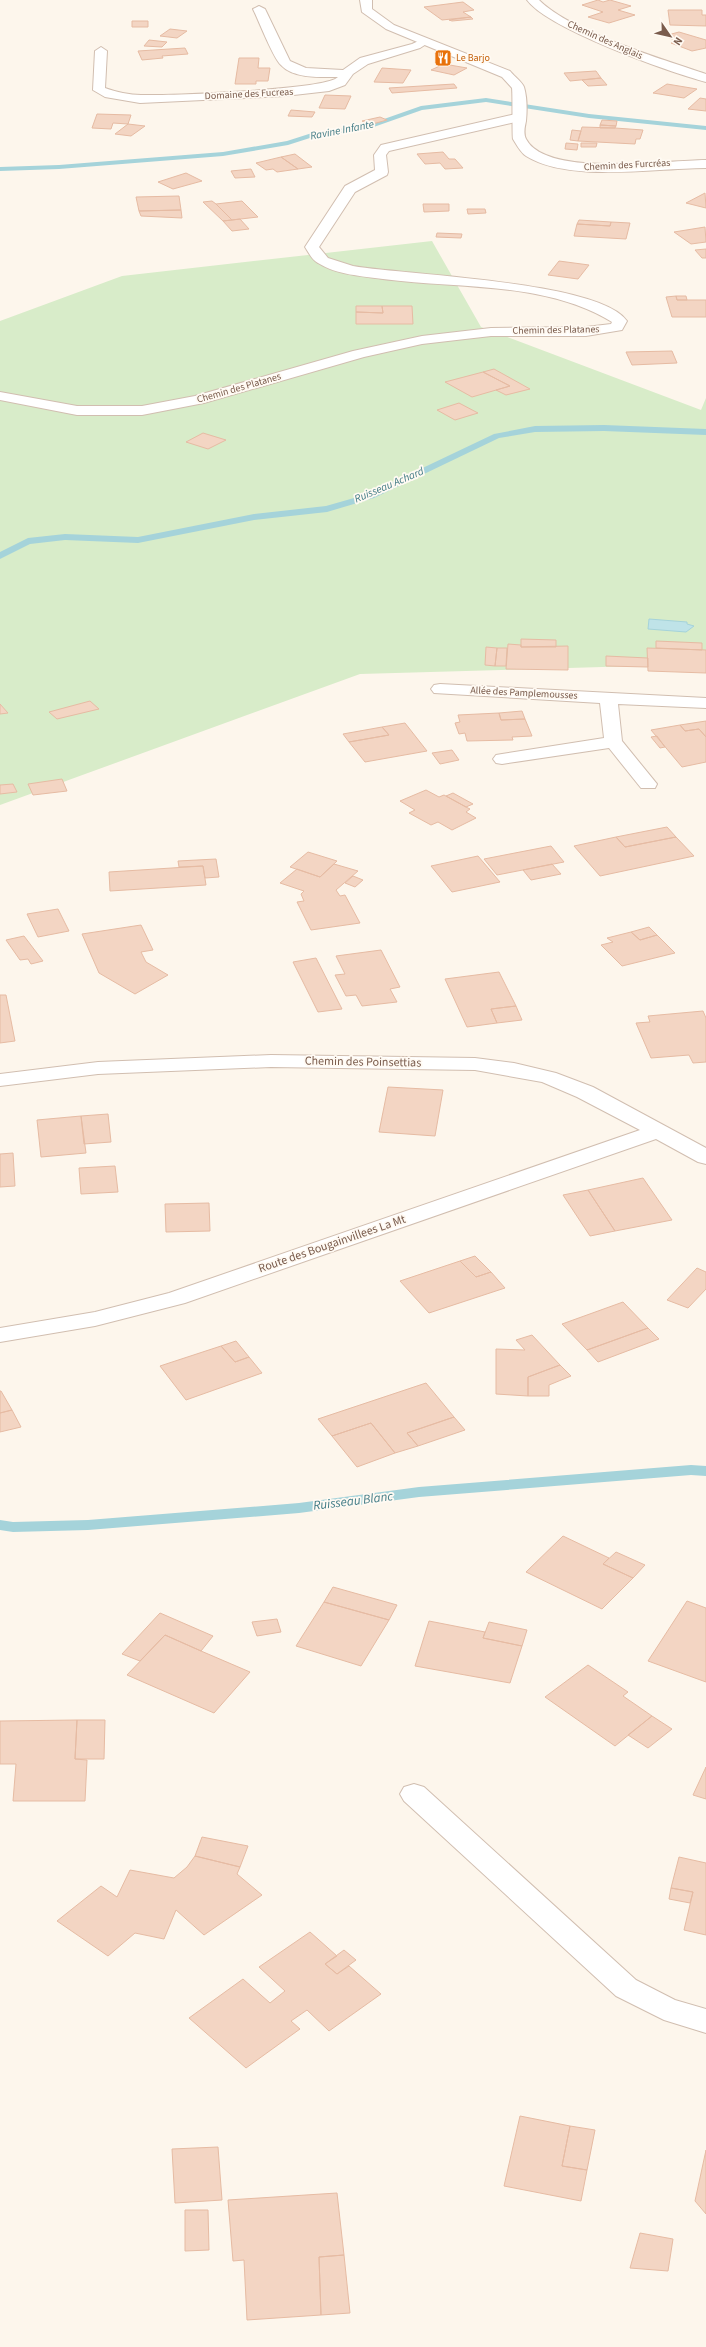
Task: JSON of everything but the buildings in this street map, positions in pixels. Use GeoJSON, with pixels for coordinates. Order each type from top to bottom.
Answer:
{"type":"FeatureCollection","features":[{"type":"Feature","properties":{"kind":"street","name":"Chemin des Furcréas"},"geometry":{"type":"LineString","coordinates":[[366,0],[366,10],[375,18],[390,27],[506,74],[518,86],[518,138],[525,149],[537,158],[560,164],[595,169],[674,163],[706,164]]}},
{"type":"Feature","properties":{"kind":"street","name":"Chemin des Anglais"},"geometry":{"type":"LineString","coordinates":[[533,0],[550,15],[632,53],[706,78]]}},
{"type":"Feature","properties":{"kind":"street"},"geometry":{"type":"LineString","coordinates":[[259,9],[285,62],[291,67],[315,73],[346,74]]}},
{"type":"Feature","properties":{"kind":"street","name":"Domaine des Fucreas"},"geometry":{"type":"LineString","coordinates":[[101,51],[99,90],[109,94],[140,99],[285,92],[329,87],[341,82],[346,74],[364,61],[416,46],[425,41]]}},
{"type":"Feature","properties":{"kind":"street","name":"Chemin des Platanes"},"geometry":{"type":"LineString","coordinates":[[0,396],[96,412],[140,411],[170,407],[218,395],[339,359],[422,340],[490,331],[597,331],[617,327],[620,321],[603,311],[555,295],[485,284],[417,279],[359,272],[325,262],[316,255],[312,247],[343,196],[350,189],[382,172],[380,155],[385,148],[519,107]]}},
{"type":"Feature","properties":{"kind":"street","name":"Allée des Pamplemousses"},"geometry":{"type":"LineString","coordinates":[[440,688],[706,703]]}},
{"type":"Feature","properties":{"kind":"street"},"geometry":{"type":"LineString","coordinates":[[608,697],[613,742],[648,784]]}},
{"type":"Feature","properties":{"kind":"street"},"geometry":{"type":"LineString","coordinates":[[502,759],[613,742]]}},
{"type":"Feature","properties":{"kind":"street","name":"Chemin des Poinsettias"},"geometry":{"type":"LineString","coordinates":[[0,1080],[98,1068],[271,1061],[475,1064],[514,1069],[549,1077],[585,1092],[706,1157]]}},
{"type":"Feature","properties":{"kind":"street","name":"Route des Bougainvillees La Mt"},"geometry":{"type":"LineString","coordinates":[[0,1335],[94,1319],[177,1298],[658,1131]]}},
{"type":"Feature","properties":{"kind":"street"},"geometry":{"type":"LineString","coordinates":[[414,1794],[626,1988],[658,2006],[687,2017],[706,2021]]}},
{"type":"Feature","properties":{"kind":"green space"},"geometry":{"type":"Polygon","coordinates":[[[432,241],[481,327],[701,410],[706,398],[706,664],[360,674],[0,805],[0,321],[122,276],[432,241]]]}},
{"type":"Feature","properties":{"kind":"water"},"geometry":{"type":"Polygon","coordinates":[[[649,619],[687,622],[687,624],[694,626],[686,632],[648,629],[649,619]]]}},
{"type":"Feature","properties":{"kind":"waterway","name":"Ravine Infante"},"geometry":{"type":"LineString","coordinates":[[0,169],[59,167],[223,154],[288,143],[312,135],[368,127],[421,108],[486,100],[589,116],[706,128]]}},
{"type":"Feature","properties":{"kind":"waterway","name":"Ruisseau Achard"},"geometry":{"type":"LineString","coordinates":[[0,556],[28,541],[65,537],[138,540],[254,517],[327,509],[371,496],[497,436],[535,429],[604,428],[706,432]]}},
{"type":"Feature","properties":{"kind":"waterway","name":"Ruisseau Blanc"},"geometry":{"type":"LineString","coordinates":[[0,1525],[13,1527],[88,1525],[299,1508],[419,1492],[691,1470],[706,1471]]}},
{"type":"Feature","properties":{"kind":"place","name":"Le Barjo"},"geometry":{"type":"Point","coordinates":[443,58]}}]}
